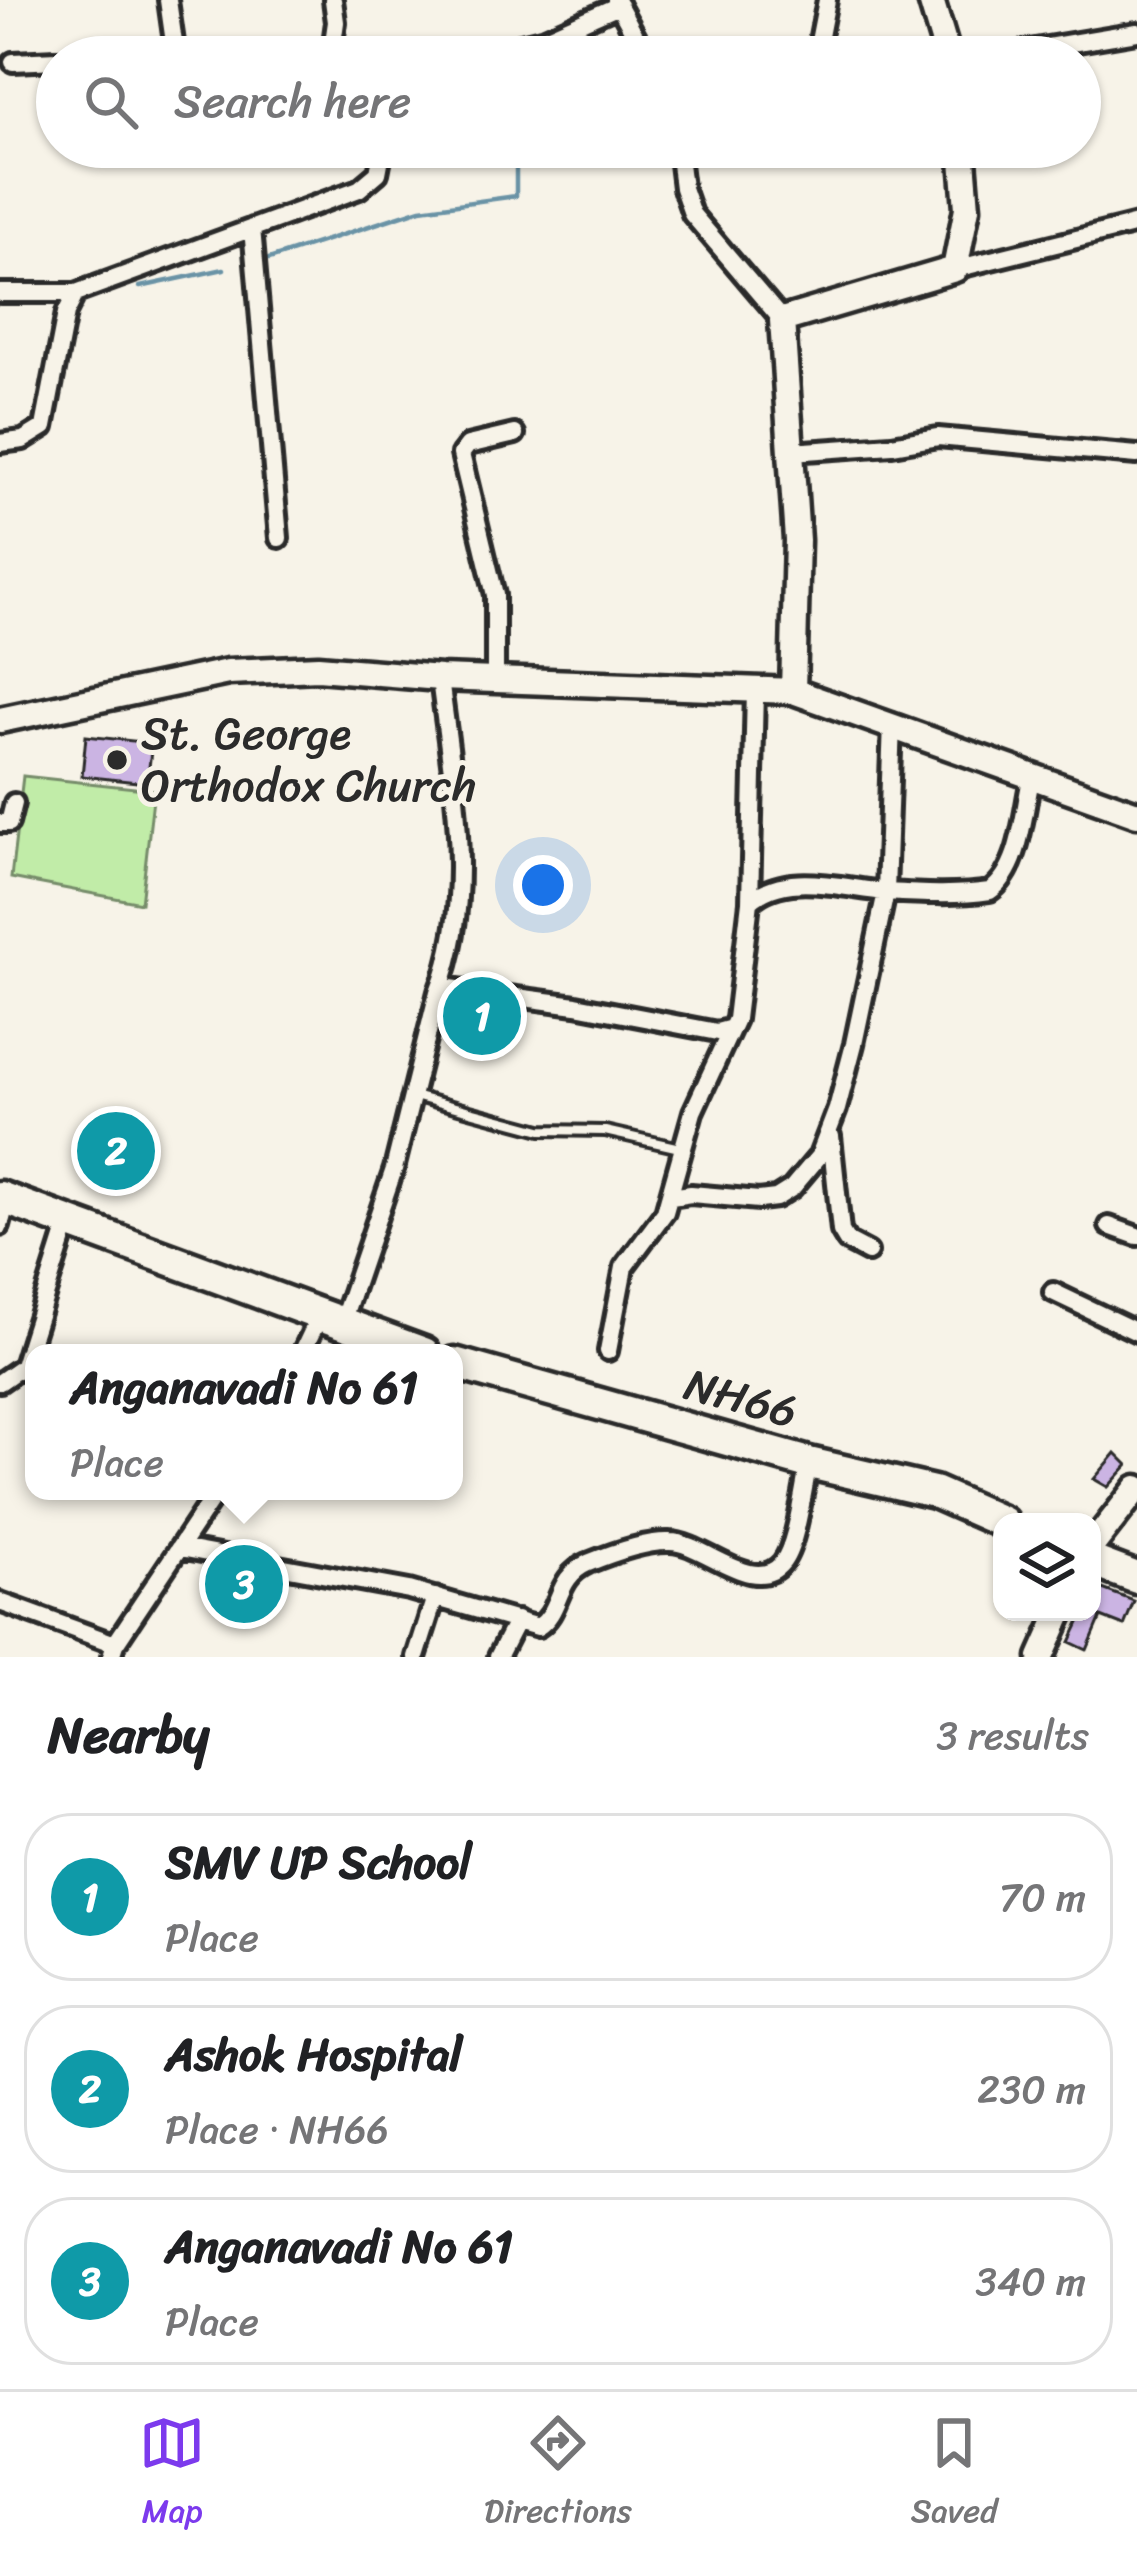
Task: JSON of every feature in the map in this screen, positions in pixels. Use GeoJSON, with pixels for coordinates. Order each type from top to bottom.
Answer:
{"type":"FeatureCollection","features":[{"type":"Feature","properties":{"kind":"highway"},"geometry":{"type":"LineString","coordinates":[[2,1208],[68,1223],[398,1344]]}},
{"type":"Feature","properties":{"kind":"highway","name":"NH66"},"geometry":{"type":"LineString","coordinates":[[463,1366],[809,1463],[934,1492],[993,1518]]}},
{"type":"Feature","properties":{"kind":"highway"},"geometry":{"type":"LineString","coordinates":[[1101,1564],[1137,1578]]}},
{"type":"Feature","properties":{"kind":"street"},"geometry":{"type":"LineString","coordinates":[[168,0],[173,36]]}},
{"type":"Feature","properties":{"kind":"street"},"geometry":{"type":"LineString","coordinates":[[333,0],[334,36]]}},
{"type":"Feature","properties":{"kind":"street"},"geometry":{"type":"LineString","coordinates":[[820,36],[827,0]]}},
{"type":"Feature","properties":{"kind":"street"},"geometry":{"type":"LineString","coordinates":[[932,0],[942,36]]}},
{"type":"Feature","properties":{"kind":"street"},"geometry":{"type":"LineString","coordinates":[[549,36],[617,2],[636,36]]}},
{"type":"Feature","properties":{"kind":"street"},"geometry":{"type":"LineString","coordinates":[[1101,38],[1137,32]]}},
{"type":"Feature","properties":{"kind":"street"},"geometry":{"type":"LineString","coordinates":[[13,62],[36,61]]}},
{"type":"Feature","properties":{"kind":"street"},"geometry":{"type":"LineString","coordinates":[[0,293],[76,293],[369,184],[379,168]]}},
{"type":"Feature","properties":{"kind":"street"},"geometry":{"type":"LineString","coordinates":[[680,168],[692,214],[782,320],[797,540],[793,691]]}},
{"type":"Feature","properties":{"kind":"street"},"geometry":{"type":"LineString","coordinates":[[955,269],[967,208],[964,168]]}},
{"type":"Feature","properties":{"kind":"street"},"geometry":{"type":"LineString","coordinates":[[782,320],[955,269],[1137,224]]}},
{"type":"Feature","properties":{"kind":"street"},"geometry":{"type":"LineString","coordinates":[[252,228],[279,538]]}},
{"type":"Feature","properties":{"kind":"street"},"geometry":{"type":"LineString","coordinates":[[0,443],[23,440],[44,427],[66,314],[76,293]]}},
{"type":"Feature","properties":{"kind":"street"},"geometry":{"type":"LineString","coordinates":[[495,680],[495,595],[461,454],[467,445],[515,434]]}},
{"type":"Feature","properties":{"kind":"street"},"geometry":{"type":"LineString","coordinates":[[791,452],[938,437],[1137,454]]}},
{"type":"Feature","properties":{"kind":"street"},"geometry":{"type":"LineString","coordinates":[[0,720],[228,672],[318,668],[440,678],[793,691],[1137,814]]}},
{"type":"Feature","properties":{"kind":"street"},"geometry":{"type":"LineString","coordinates":[[310,1344],[330,1321],[394,1169],[438,992],[452,958],[460,854],[440,678]]}},
{"type":"Feature","properties":{"kind":"street"},"geometry":{"type":"LineString","coordinates":[[608,1351],[624,1268],[658,1226],[706,1079],[733,1028],[749,902],[755,690]]}},
{"type":"Feature","properties":{"kind":"street"},"geometry":{"type":"LineString","coordinates":[[670,1197],[776,1198],[819,1156],[854,1044],[886,892],[892,723]]}},
{"type":"Feature","properties":{"kind":"street"},"geometry":{"type":"LineString","coordinates":[[749,902],[758,894],[787,885],[886,892],[990,891],[1011,864],[1032,775]]}},
{"type":"Feature","properties":{"kind":"street"},"geometry":{"type":"LineString","coordinates":[[0,824],[9,823],[14,803]]}},
{"type":"Feature","properties":{"kind":"street"},"geometry":{"type":"LineString","coordinates":[[438,992],[450,988],[576,1005],[717,1032],[733,1028]]}},
{"type":"Feature","properties":{"kind":"street"},"geometry":{"type":"LineString","coordinates":[[830,1129],[841,1232],[847,1241],[868,1252]]}},
{"type":"Feature","properties":{"kind":"street"},"geometry":{"type":"LineString","coordinates":[[30,1344],[68,1223]]}},
{"type":"Feature","properties":{"kind":"street"},"geometry":{"type":"LineString","coordinates":[[1109,1226],[1137,1236]]}},
{"type":"Feature","properties":{"kind":"street"},"geometry":{"type":"LineString","coordinates":[[1053,1292],[1137,1332]]}},
{"type":"Feature","properties":{"kind":"street"},"geometry":{"type":"LineString","coordinates":[[0,1382],[25,1360]]}},
{"type":"Feature","properties":{"kind":"street"},"geometry":{"type":"LineString","coordinates":[[180,1548],[435,1597],[543,1625],[566,1577],[575,1570],[659,1543],[685,1544],[747,1572],[768,1573],[784,1561],[789,1550],[809,1463]]}},
{"type":"Feature","properties":{"kind":"street"},"geometry":{"type":"LineString","coordinates":[[1101,1534],[1137,1488]]}},
{"type":"Feature","properties":{"kind":"street"},"geometry":{"type":"LineString","coordinates":[[0,1603],[113,1650],[211,1500]]}},
{"type":"Feature","properties":{"kind":"street"},"geometry":{"type":"LineString","coordinates":[[416,1657],[435,1597]]}},
{"type":"Feature","properties":{"kind":"street"},"geometry":{"type":"LineString","coordinates":[[498,1657],[517,1621]]}},
{"type":"Feature","properties":{"kind":"street"},"geometry":{"type":"LineString","coordinates":[[1041,1657],[1057,1621]]}},
{"type":"Feature","properties":{"kind":"lane"},"geometry":{"type":"LineString","coordinates":[[412,1096],[541,1130],[605,1131],[682,1148]]}},
{"type":"Feature","properties":{"kind":"green space"},"geometry":{"type":"Polygon","coordinates":[[[23,776],[154,790],[141,903],[11,878],[23,776]]]}},
{"type":"Feature","properties":{"kind":"building","name":"St. George Orthodox Church"},"geometry":{"type":"Polygon","coordinates":[[[86,736],[152,743],[147,783],[82,776],[86,736]]]}},
{"type":"Feature","properties":{"kind":"building"},"geometry":{"type":"Polygon","coordinates":[[[466,997],[502,1001],[498,1035],[462,1030],[466,997]]]}},
{"type":"Feature","properties":{"kind":"building"},"geometry":{"type":"Polygon","coordinates":[[[101,1123],[144,1136],[131,1179],[88,1166],[101,1123]]]}},
{"type":"Feature","properties":{"kind":"building"},"geometry":{"type":"Polygon","coordinates":[[[1116,1453],[1128,1465],[1108,1487],[1094,1479],[1116,1453]]]}},
{"type":"Feature","properties":{"kind":"building"},"geometry":{"type":"Polygon","coordinates":[[[233,1562],[268,1578],[255,1607],[219,1591],[233,1562]]]}},
{"type":"Feature","properties":{"kind":"building"},"geometry":{"type":"Polygon","coordinates":[[[1101,1588],[1134,1601],[1124,1626],[1101,1617],[1101,1588]]]}},
{"type":"Feature","properties":{"kind":"building"},"geometry":{"type":"Polygon","coordinates":[[[1080,1621],[1099,1621],[1087,1650],[1070,1642],[1080,1621]]]}},
{"type":"Feature","properties":{"kind":"waterway"},"geometry":{"type":"LineString","coordinates":[[269,259],[421,209],[516,196],[516,168]]}},
{"type":"Feature","properties":{"kind":"waterway"},"geometry":{"type":"LineString","coordinates":[[140,287],[224,269]]}},
{"type":"Feature","properties":{"kind":"place","name":"St. George Orthodox Church"},"geometry":{"type":"Point","coordinates":[117,760]}},
{"type":"Feature","properties":{"kind":"place","name":"SMV UP School"},"geometry":{"type":"Point","coordinates":[482,1016]}},
{"type":"Feature","properties":{"kind":"place","name":"Ashok Hospital"},"geometry":{"type":"Point","coordinates":[116,1151]}},
{"type":"Feature","properties":{"kind":"place","name":"Anganavadi No 61"},"geometry":{"type":"Point","coordinates":[244,1584]}}]}
